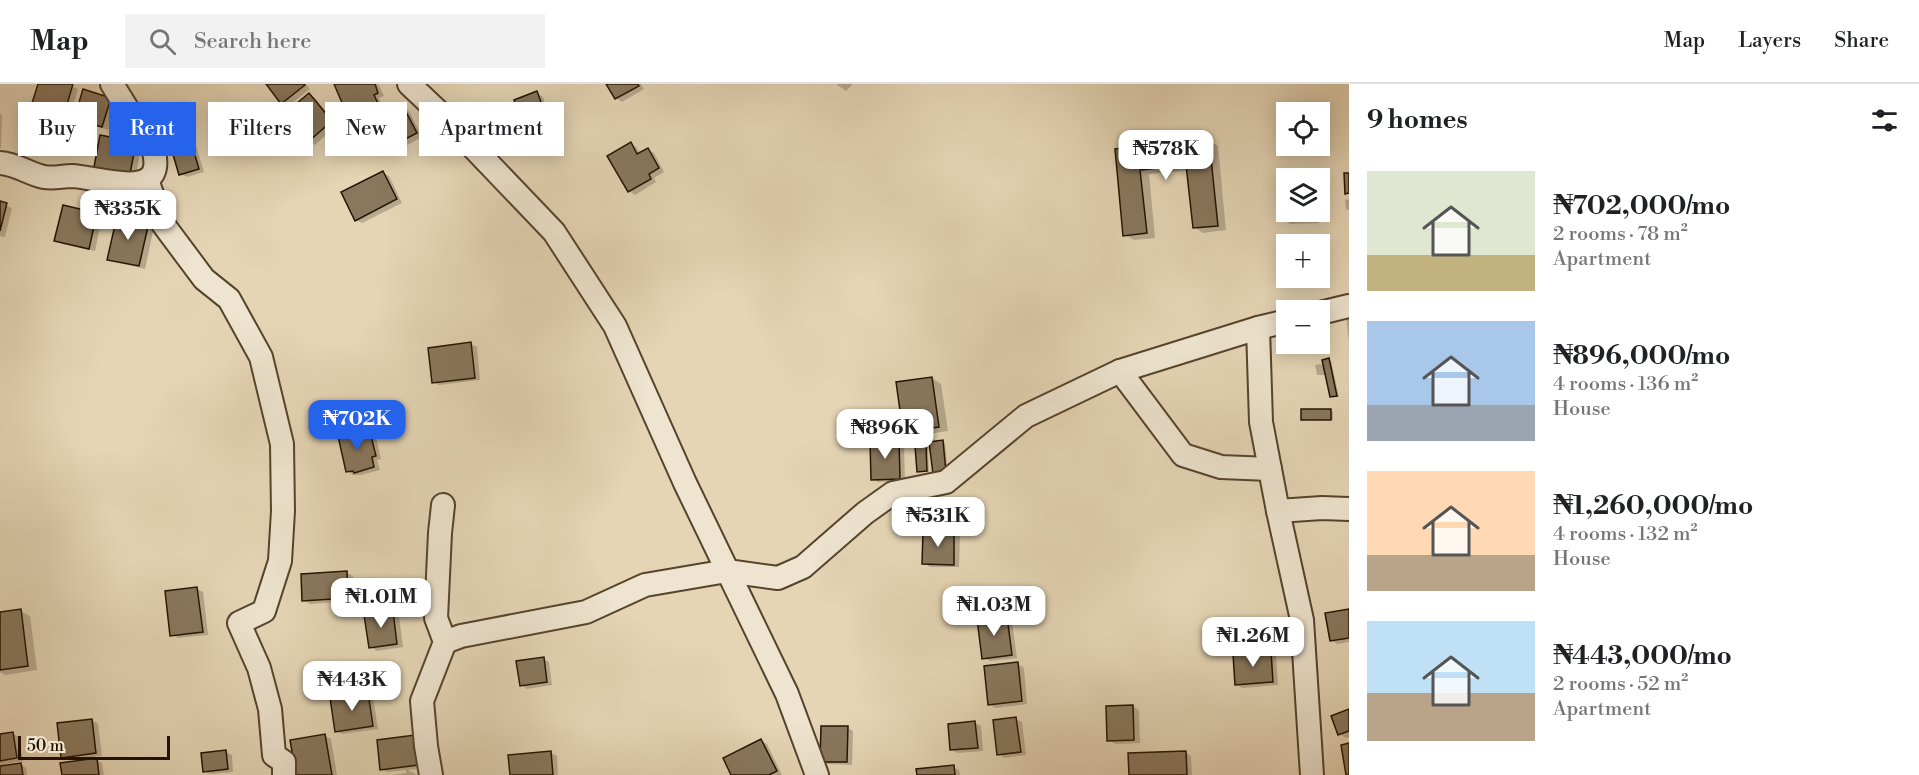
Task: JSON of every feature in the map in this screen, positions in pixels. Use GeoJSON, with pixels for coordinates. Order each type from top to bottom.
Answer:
{"type":"FeatureCollection","features":[{"type":"Feature","properties":{"kind":"street"},"geometry":{"type":"LineString","coordinates":[[0,163],[20,167],[42,177],[71,176],[132,185],[147,180],[153,172],[156,161],[154,152],[112,84]]}},
{"type":"Feature","properties":{"kind":"street"},"geometry":{"type":"LineString","coordinates":[[409,84],[445,118],[554,232],[615,326],[685,483],[787,693],[817,775]]}},
{"type":"Feature","properties":{"kind":"street"},"geometry":{"type":"LineString","coordinates":[[147,180],[163,224],[204,279],[229,299],[261,357],[282,444],[283,511],[280,561],[264,611],[239,624],[259,668],[270,709],[274,755],[284,762],[284,775]]}},
{"type":"Feature","properties":{"kind":"street"},"geometry":{"type":"LineString","coordinates":[[1330,311],[1349,306]]}},
{"type":"Feature","properties":{"kind":"street"},"geometry":{"type":"LineString","coordinates":[[445,642],[461,636],[586,612],[645,585],[727,571],[778,578],[803,567],[865,513],[893,493],[946,482],[1026,416],[1120,371],[1276,324]]}},
{"type":"Feature","properties":{"kind":"street"},"geometry":{"type":"LineString","coordinates":[[1258,328],[1261,422],[1302,620],[1312,775]]}},
{"type":"Feature","properties":{"kind":"street"},"geometry":{"type":"LineString","coordinates":[[1120,371],[1183,455],[1221,466],[1270,469]]}},
{"type":"Feature","properties":{"kind":"street"},"geometry":{"type":"LineString","coordinates":[[432,775],[426,746],[422,701],[445,642],[436,618],[443,506]]}},
{"type":"Feature","properties":{"kind":"street"},"geometry":{"type":"LineString","coordinates":[[1278,511],[1349,509]]}},
{"type":"Feature","properties":{"kind":"building"},"geometry":{"type":"Polygon","coordinates":[[[38,84],[73,84],[68,102],[32,102],[38,84]]]}},
{"type":"Feature","properties":{"kind":"building"},"geometry":{"type":"Polygon","coordinates":[[[266,84],[305,85],[284,102],[280,102],[266,84]]]}},
{"type":"Feature","properties":{"kind":"building"},"geometry":{"type":"Polygon","coordinates":[[[334,84],[375,84],[378,93],[374,95],[378,102],[342,102],[334,84]]]}},
{"type":"Feature","properties":{"kind":"building"},"geometry":{"type":"Polygon","coordinates":[[[606,84],[638,84],[639,86],[615,99],[606,84]]]}},
{"type":"Feature","properties":{"kind":"building"},"geometry":{"type":"Polygon","coordinates":[[[83,89],[111,98],[102,127],[97,126],[97,102],[79,102],[83,89]]]}},
{"type":"Feature","properties":{"kind":"building"},"geometry":{"type":"Polygon","coordinates":[[[537,91],[541,102],[515,102],[514,100],[537,91]]]}},
{"type":"Feature","properties":{"kind":"building"},"geometry":{"type":"Polygon","coordinates":[[[309,93],[325,112],[325,127],[313,138],[313,102],[298,102],[309,93]]]}},
{"type":"Feature","properties":{"kind":"building"},"geometry":{"type":"Polygon","coordinates":[[[407,114],[417,133],[407,138],[407,114]]]}},
{"type":"Feature","properties":{"kind":"building"},"geometry":{"type":"Polygon","coordinates":[[[100,135],[109,137],[109,156],[133,156],[130,174],[94,167],[100,135]]]}},
{"type":"Feature","properties":{"kind":"building"},"geometry":{"type":"Polygon","coordinates":[[[1209,139],[1218,226],[1193,228],[1186,165],[1140,170],[1147,233],[1123,236],[1115,149],[1209,139]]]}},
{"type":"Feature","properties":{"kind":"building"},"geometry":{"type":"Polygon","coordinates":[[[631,142],[637,154],[648,148],[659,168],[649,174],[651,179],[628,192],[607,156],[631,142]]]}},
{"type":"Feature","properties":{"kind":"building"},"geometry":{"type":"Polygon","coordinates":[[[173,156],[195,156],[199,169],[179,175],[173,156]]]}},
{"type":"Feature","properties":{"kind":"building"},"geometry":{"type":"Polygon","coordinates":[[[383,171],[397,199],[355,221],[341,192],[383,171]]]}},
{"type":"Feature","properties":{"kind":"building"},"geometry":{"type":"Polygon","coordinates":[[[1344,173],[1349,173],[1349,193],[1345,194],[1344,173]]]}},
{"type":"Feature","properties":{"kind":"building"},"geometry":{"type":"Polygon","coordinates":[[[0,201],[7,203],[0,231],[0,201]]]}},
{"type":"Feature","properties":{"kind":"building"},"geometry":{"type":"Polygon","coordinates":[[[63,205],[97,213],[89,249],[54,241],[63,205]]]}},
{"type":"Feature","properties":{"kind":"building"},"geometry":{"type":"Polygon","coordinates":[[[117,216],[149,222],[139,266],[107,260],[117,216]]]}},
{"type":"Feature","properties":{"kind":"building"},"geometry":{"type":"Polygon","coordinates":[[[471,342],[475,378],[432,383],[428,348],[471,342]]]}},
{"type":"Feature","properties":{"kind":"building"},"geometry":{"type":"Polygon","coordinates":[[[1329,358],[1337,396],[1330,397],[1322,360],[1329,358]]]}},
{"type":"Feature","properties":{"kind":"building"},"geometry":{"type":"Polygon","coordinates":[[[932,377],[939,427],[903,432],[896,382],[932,377]]]}},
{"type":"Feature","properties":{"kind":"building"},"geometry":{"type":"Polygon","coordinates":[[[1301,409],[1331,409],[1331,420],[1301,420],[1301,409]]]}},
{"type":"Feature","properties":{"kind":"building"},"geometry":{"type":"Polygon","coordinates":[[[369,428],[376,456],[372,457],[374,467],[354,473],[353,471],[346,472],[338,436],[369,428]]]}},
{"type":"Feature","properties":{"kind":"building"},"geometry":{"type":"Polygon","coordinates":[[[899,439],[900,479],[871,480],[870,440],[899,439]]]}},
{"type":"Feature","properties":{"kind":"building"},"geometry":{"type":"Polygon","coordinates":[[[943,440],[946,473],[933,474],[929,442],[943,440]]]}},
{"type":"Feature","properties":{"kind":"building"},"geometry":{"type":"Polygon","coordinates":[[[926,445],[927,471],[917,472],[915,446],[926,445]]]}},
{"type":"Feature","properties":{"kind":"building"},"geometry":{"type":"Polygon","coordinates":[[[923,531],[954,531],[954,565],[922,564],[923,531]]]}},
{"type":"Feature","properties":{"kind":"building"},"geometry":{"type":"Polygon","coordinates":[[[347,571],[348,598],[302,601],[301,574],[347,571]]]}},
{"type":"Feature","properties":{"kind":"building"},"geometry":{"type":"Polygon","coordinates":[[[197,587],[203,632],[170,636],[165,591],[197,587]]]}},
{"type":"Feature","properties":{"kind":"building"},"geometry":{"type":"Polygon","coordinates":[[[21,609],[28,666],[0,670],[0,612],[21,609]]]}},
{"type":"Feature","properties":{"kind":"building"},"geometry":{"type":"Polygon","coordinates":[[[1349,609],[1349,638],[1330,641],[1325,613],[1349,609]]]}},
{"type":"Feature","properties":{"kind":"building"},"geometry":{"type":"Polygon","coordinates":[[[393,611],[397,644],[369,648],[364,615],[393,611]]]}},
{"type":"Feature","properties":{"kind":"building"},"geometry":{"type":"Polygon","coordinates":[[[1007,616],[1012,655],[982,659],[977,619],[1007,616]]]}},
{"type":"Feature","properties":{"kind":"building"},"geometry":{"type":"Polygon","coordinates":[[[1271,651],[1273,682],[1235,685],[1233,654],[1271,651]]]}},
{"type":"Feature","properties":{"kind":"building"},"geometry":{"type":"Polygon","coordinates":[[[544,657],[547,682],[520,686],[516,661],[544,657]]]}},
{"type":"Feature","properties":{"kind":"building"},"geometry":{"type":"Polygon","coordinates":[[[1018,662],[1022,701],[988,705],[984,666],[1018,662]]]}},
{"type":"Feature","properties":{"kind":"building"},"geometry":{"type":"Polygon","coordinates":[[[368,692],[373,726],[335,732],[330,698],[368,692]]]}},
{"type":"Feature","properties":{"kind":"building"},"geometry":{"type":"Polygon","coordinates":[[[1133,705],[1134,740],[1107,741],[1106,706],[1133,705]]]}},
{"type":"Feature","properties":{"kind":"building"},"geometry":{"type":"Polygon","coordinates":[[[1349,709],[1349,731],[1338,735],[1331,716],[1349,709]]]}},
{"type":"Feature","properties":{"kind":"building"},"geometry":{"type":"Polygon","coordinates":[[[1016,717],[1021,752],[997,755],[993,720],[1016,717]]]}},
{"type":"Feature","properties":{"kind":"building"},"geometry":{"type":"Polygon","coordinates":[[[92,719],[96,753],[61,758],[57,723],[92,719]]]}},
{"type":"Feature","properties":{"kind":"building"},"geometry":{"type":"Polygon","coordinates":[[[975,721],[978,748],[950,750],[948,724],[975,721]]]}},
{"type":"Feature","properties":{"kind":"building"},"geometry":{"type":"Polygon","coordinates":[[[821,726],[848,726],[847,762],[820,762],[821,726]]]}},
{"type":"Feature","properties":{"kind":"building"},"geometry":{"type":"Polygon","coordinates":[[[13,732],[17,758],[0,761],[0,734],[13,732]]]}},
{"type":"Feature","properties":{"kind":"building"},"geometry":{"type":"Polygon","coordinates":[[[325,734],[332,775],[296,775],[290,740],[325,734]]]}},
{"type":"Feature","properties":{"kind":"building"},"geometry":{"type":"Polygon","coordinates":[[[415,735],[418,765],[380,770],[377,740],[415,735]]]}},
{"type":"Feature","properties":{"kind":"building"},"geometry":{"type":"Polygon","coordinates":[[[761,739],[777,771],[769,775],[731,775],[723,758],[761,739]]]}},
{"type":"Feature","properties":{"kind":"building"},"geometry":{"type":"Polygon","coordinates":[[[1349,743],[1349,775],[1346,775],[1341,745],[1349,743]]]}},
{"type":"Feature","properties":{"kind":"building"},"geometry":{"type":"Polygon","coordinates":[[[226,750],[228,769],[203,772],[201,753],[226,750]]]}},
{"type":"Feature","properties":{"kind":"building"},"geometry":{"type":"Polygon","coordinates":[[[551,751],[553,775],[510,775],[508,755],[551,751]]]}},
{"type":"Feature","properties":{"kind":"building"},"geometry":{"type":"Polygon","coordinates":[[[1186,751],[1187,775],[1129,775],[1128,753],[1186,751]]]}},
{"type":"Feature","properties":{"kind":"building"},"geometry":{"type":"Polygon","coordinates":[[[97,758],[99,775],[62,775],[60,763],[97,758]]]}},
{"type":"Feature","properties":{"kind":"building"},"geometry":{"type":"Polygon","coordinates":[[[21,763],[23,775],[0,775],[0,766],[21,763]]]}},
{"type":"Feature","properties":{"kind":"building"},"geometry":{"type":"Polygon","coordinates":[[[954,765],[955,775],[917,775],[916,769],[954,765]]]}}]}
